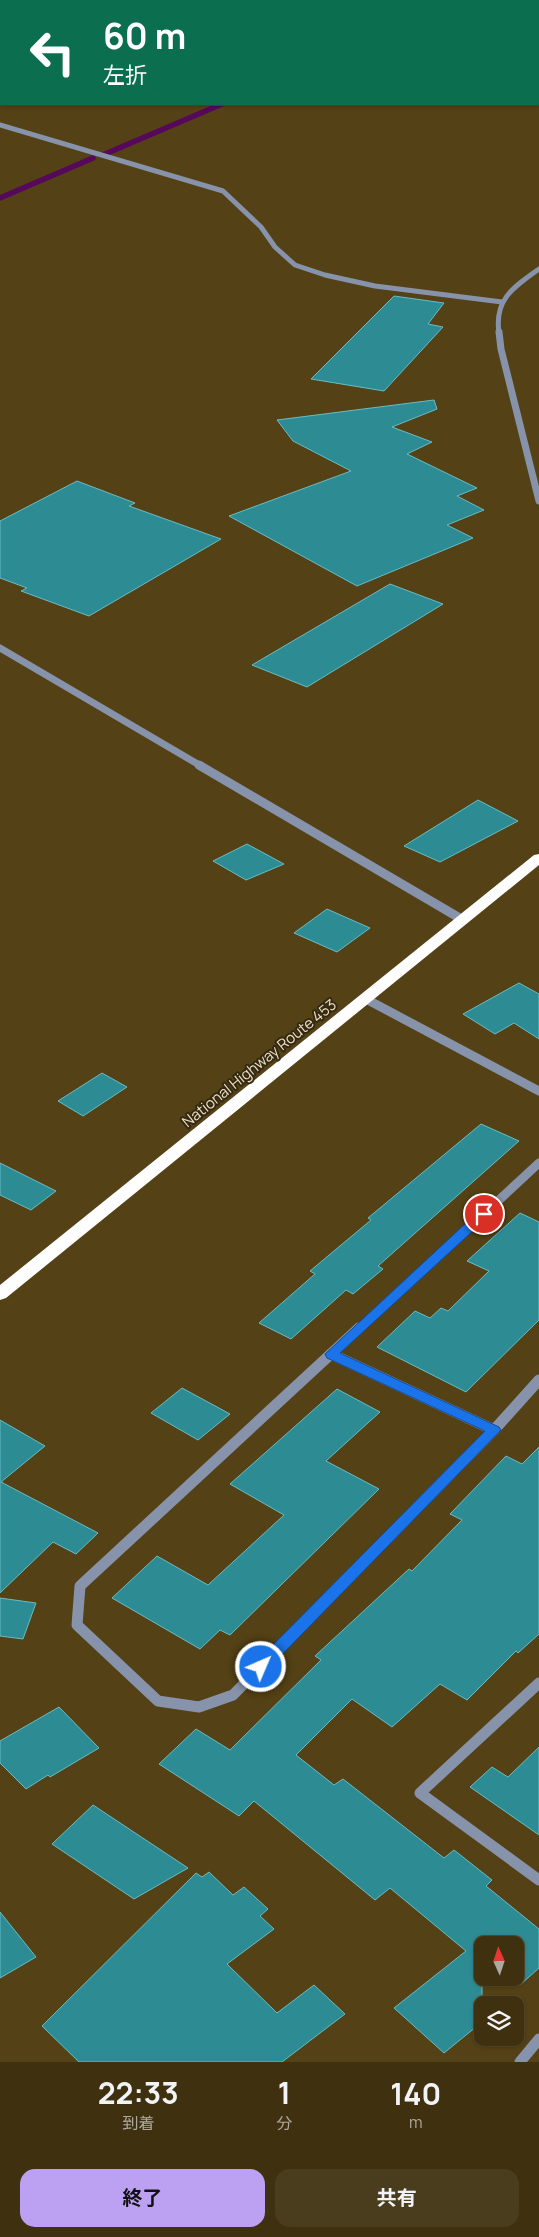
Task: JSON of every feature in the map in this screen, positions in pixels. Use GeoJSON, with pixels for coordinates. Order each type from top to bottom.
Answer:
{"type":"FeatureCollection","features":[{"type":"Feature","properties":{"kind":"highway","name":"National Highway Route 453"},"geometry":{"type":"LineString","coordinates":[[0,1294],[463,920],[537,863]]}},
{"type":"Feature","properties":{"kind":"street"},"geometry":{"type":"LineString","coordinates":[[0,125],[224,191],[261,227],[275,247],[295,265],[325,275],[375,286],[502,302]]}},
{"type":"Feature","properties":{"kind":"street"},"geometry":{"type":"LineString","coordinates":[[539,269],[514,288],[502,302],[497,321],[501,349],[539,501]]}},
{"type":"Feature","properties":{"kind":"street"},"geometry":{"type":"LineString","coordinates":[[0,648],[463,920]]}},
{"type":"Feature","properties":{"kind":"street"},"geometry":{"type":"LineString","coordinates":[[366,1000],[539,1091]]}},
{"type":"Feature","properties":{"kind":"street"},"geometry":{"type":"LineString","coordinates":[[539,1163],[80,1586],[77,1625],[158,1701],[199,1707],[233,1695],[494,1430],[539,1380]]}},
{"type":"Feature","properties":{"kind":"street"},"geometry":{"type":"LineString","coordinates":[[331,1354],[494,1430]]}},
{"type":"Feature","properties":{"kind":"street"},"geometry":{"type":"LineString","coordinates":[[539,1683],[420,1793],[539,1880]]}},
{"type":"Feature","properties":{"kind":"street"},"geometry":{"type":"LineString","coordinates":[[520,2062],[539,2039]]}},
{"type":"Feature","properties":{"kind":"building"},"geometry":{"type":"Polygon","coordinates":[[[394,296],[444,303],[428,324],[443,327],[384,391],[311,379],[394,296]]]}},
{"type":"Feature","properties":{"kind":"building"},"geometry":{"type":"Polygon","coordinates":[[[434,400],[437,409],[392,427],[432,442],[407,454],[477,488],[457,496],[484,510],[447,525],[473,538],[357,586],[229,516],[351,471],[293,441],[277,420],[434,400]]]}},
{"type":"Feature","properties":{"kind":"building"},"geometry":{"type":"Polygon","coordinates":[[[77,481],[135,503],[129,506],[221,539],[89,616],[21,591],[27,588],[0,578],[0,521],[77,481]]]}},
{"type":"Feature","properties":{"kind":"building"},"geometry":{"type":"Polygon","coordinates":[[[390,584],[443,604],[307,687],[252,665],[390,584]]]}},
{"type":"Feature","properties":{"kind":"building"},"geometry":{"type":"Polygon","coordinates":[[[478,800],[518,821],[440,862],[404,846],[478,800]]]}},
{"type":"Feature","properties":{"kind":"building"},"geometry":{"type":"Polygon","coordinates":[[[247,844],[284,864],[246,880],[213,861],[247,844]]]}},
{"type":"Feature","properties":{"kind":"building"},"geometry":{"type":"Polygon","coordinates":[[[327,909],[370,928],[337,952],[294,933],[327,909]]]}},
{"type":"Feature","properties":{"kind":"building"},"geometry":{"type":"Polygon","coordinates":[[[519,983],[539,994],[539,1039],[514,1023],[495,1034],[463,1014],[519,983]]]}},
{"type":"Feature","properties":{"kind":"building"},"geometry":{"type":"Polygon","coordinates":[[[102,1073],[127,1087],[83,1116],[58,1101],[102,1073]]]}},
{"type":"Feature","properties":{"kind":"building"},"geometry":{"type":"Polygon","coordinates":[[[481,1124],[519,1141],[378,1266],[383,1269],[353,1294],[346,1290],[291,1339],[259,1323],[315,1274],[310,1271],[371,1220],[368,1218],[481,1124]]]}},
{"type":"Feature","properties":{"kind":"building"},"geometry":{"type":"Polygon","coordinates":[[[0,1163],[56,1191],[31,1210],[0,1195],[0,1163]]]}},
{"type":"Feature","properties":{"kind":"building"},"geometry":{"type":"Polygon","coordinates":[[[520,1213],[539,1222],[539,1320],[466,1392],[377,1347],[415,1311],[430,1318],[441,1308],[448,1311],[489,1271],[467,1261],[520,1213]]]}},
{"type":"Feature","properties":{"kind":"building"},"geometry":{"type":"Polygon","coordinates":[[[182,1388],[230,1414],[198,1440],[151,1413],[182,1388]]]}},
{"type":"Feature","properties":{"kind":"building"},"geometry":{"type":"Polygon","coordinates":[[[337,1389],[380,1412],[326,1461],[379,1489],[230,1635],[220,1630],[200,1649],[112,1598],[157,1556],[208,1585],[284,1515],[230,1484],[337,1389]]]}},
{"type":"Feature","properties":{"kind":"building"},"geometry":{"type":"Polygon","coordinates":[[[0,1420],[45,1446],[1,1482],[98,1533],[76,1554],[53,1542],[0,1593],[0,1420]]]}},
{"type":"Feature","properties":{"kind":"building"},"geometry":{"type":"Polygon","coordinates":[[[539,1447],[539,1634],[518,1653],[516,1651],[467,1700],[440,1684],[392,1727],[352,1699],[296,1755],[334,1785],[343,1779],[444,1858],[454,1850],[492,1880],[486,1886],[539,1929],[539,1968],[524,1981],[524,1936],[474,1936],[474,1986],[482,1986],[482,1996],[474,1996],[474,2029],[444,2053],[394,2008],[466,1951],[390,1888],[375,1900],[254,1801],[239,1816],[159,1764],[196,1729],[230,1750],[321,1660],[315,1656],[409,1569],[412,1571],[462,1520],[450,1514],[506,1456],[522,1464],[539,1447]]]}},
{"type":"Feature","properties":{"kind":"building"},"geometry":{"type":"Polygon","coordinates":[[[0,1598],[36,1603],[23,1639],[0,1636],[0,1598]]]}},
{"type":"Feature","properties":{"kind":"building"},"geometry":{"type":"Polygon","coordinates":[[[59,1707],[99,1748],[26,1789],[0,1763],[0,1741],[59,1707]]]}},
{"type":"Feature","properties":{"kind":"building"},"geometry":{"type":"Polygon","coordinates":[[[539,1747],[539,1835],[470,1787],[492,1767],[508,1777],[539,1747]]]}},
{"type":"Feature","properties":{"kind":"building"},"geometry":{"type":"Polygon","coordinates":[[[93,1805],[188,1868],[134,1899],[52,1844],[93,1805]]]}},
{"type":"Feature","properties":{"kind":"building"},"geometry":{"type":"Polygon","coordinates":[[[209,1872],[233,1895],[244,1887],[268,1909],[260,1916],[274,1929],[227,1964],[277,2013],[314,1985],[345,2014],[282,2062],[79,2062],[42,2026],[196,1873],[202,1877],[209,1872]]]}},
{"type":"Feature","properties":{"kind":"building"},"geometry":{"type":"Polygon","coordinates":[[[0,1912],[36,1957],[0,1978],[0,1912]]]}},
{"type":"Feature","properties":{"kind":"waterway"},"geometry":{"type":"LineString","coordinates":[[105,154],[220,105]]}},
{"type":"Feature","properties":{"kind":"waterway"},"geometry":{"type":"LineString","coordinates":[[0,198],[93,158]]}},
{"type":"Feature","properties":{"kind":"route"},"geometry":{"type":"LineString","coordinates":[[261,1667],[494,1430],[331,1354],[484,1214]]}}]}
